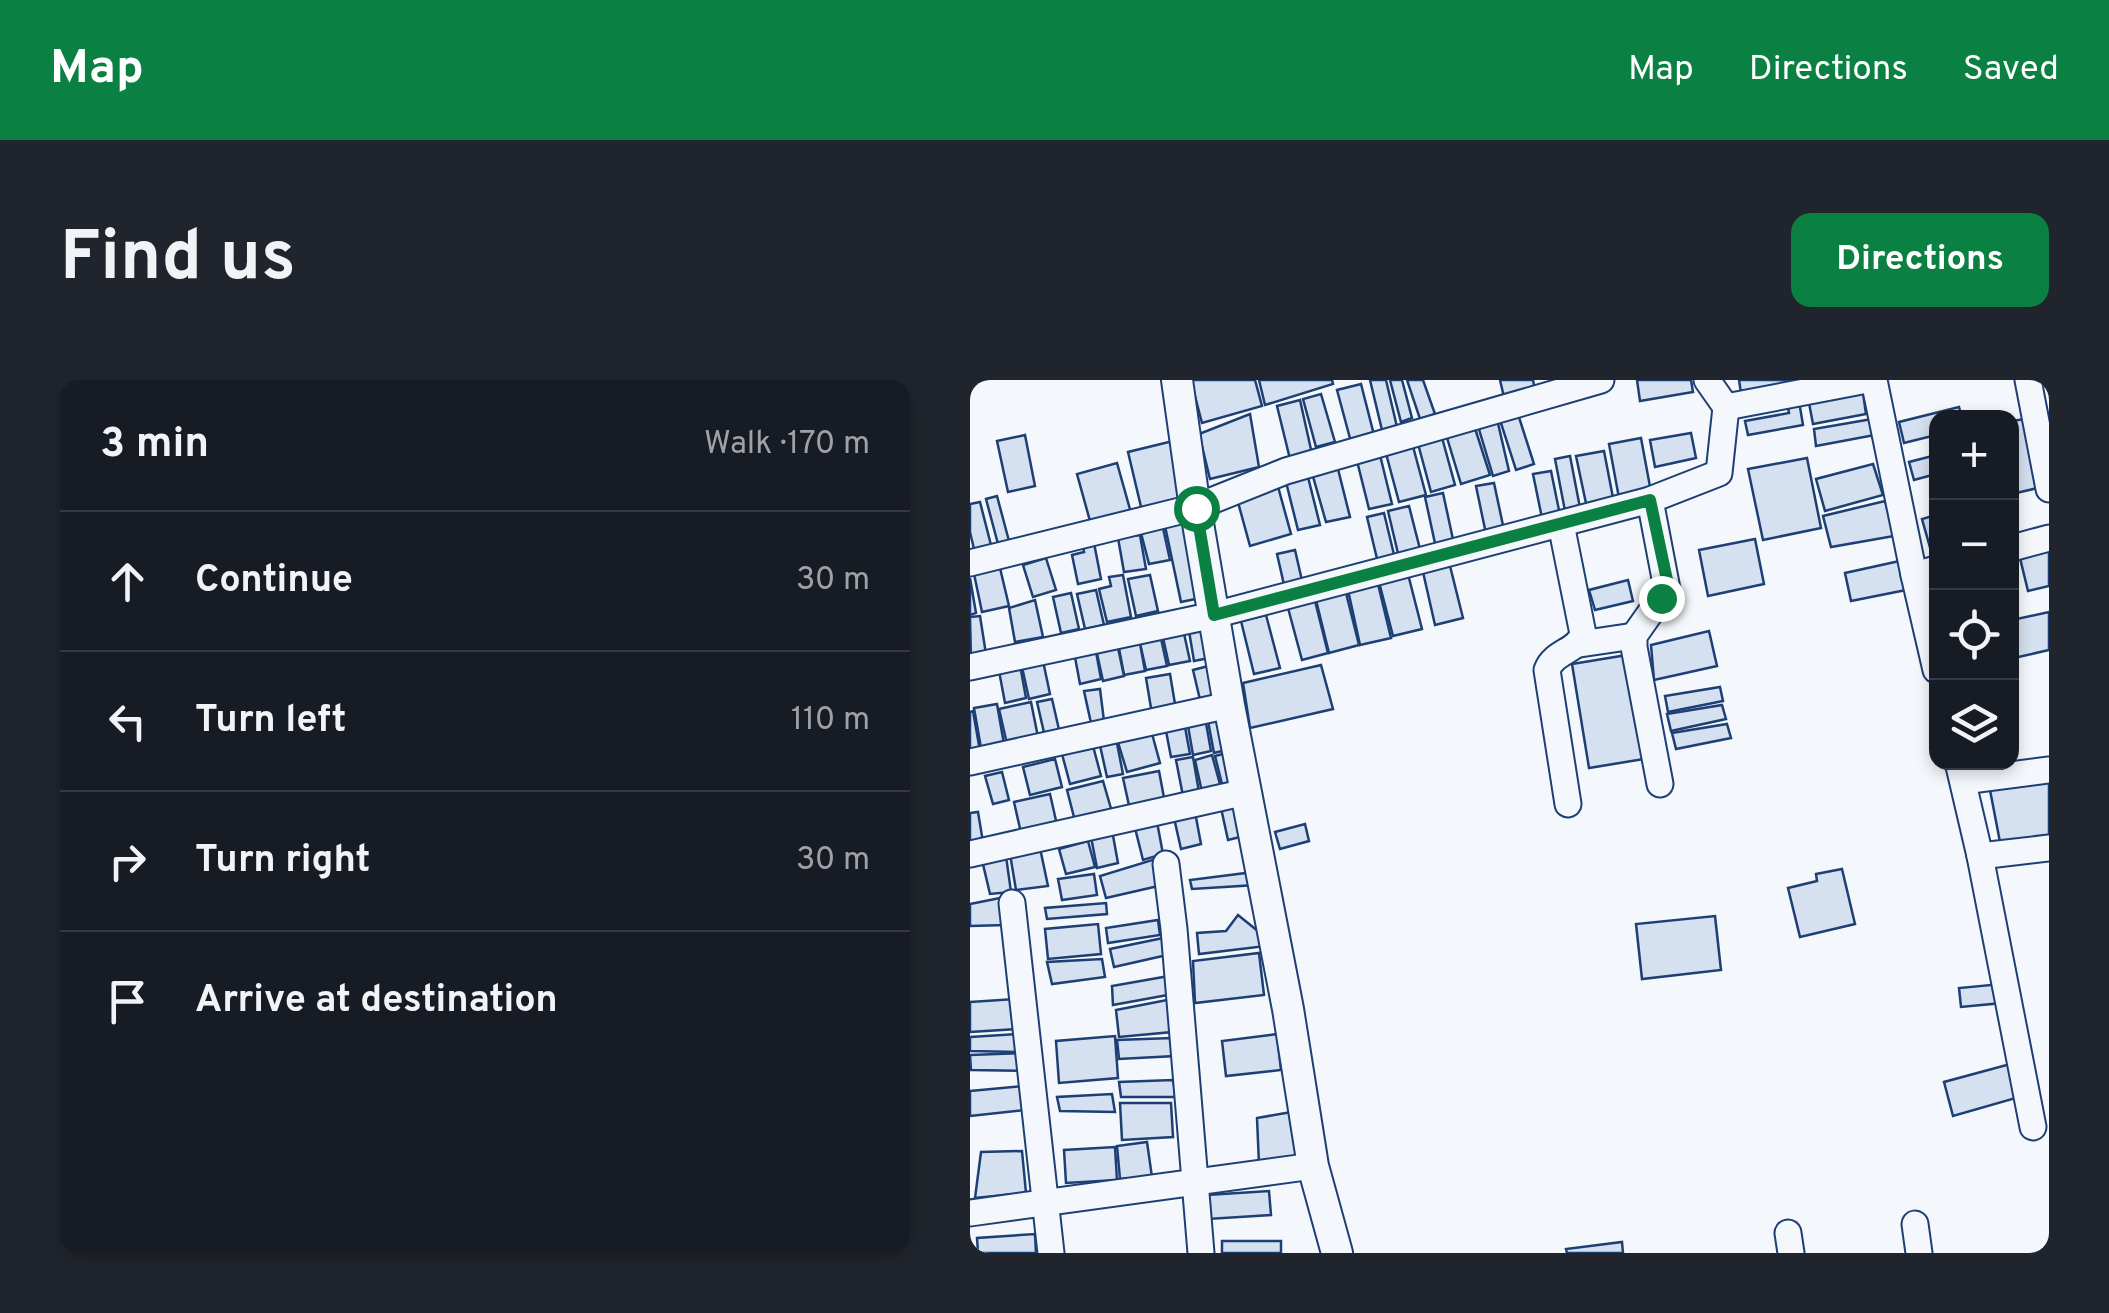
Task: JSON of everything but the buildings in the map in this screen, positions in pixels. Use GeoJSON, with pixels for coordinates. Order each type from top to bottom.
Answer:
{"type":"FeatureCollection","features":[{"type":"Feature","properties":{"kind":"street"},"geometry":{"type":"LineString","coordinates":[[1177,380],[1229,705],[1288,1009],[1313,1166],[1337,1253]]}},
{"type":"Feature","properties":{"kind":"street"},"geometry":{"type":"LineString","coordinates":[[970,564],[1196,508],[1286,472],[1601,380]]}},
{"type":"Feature","properties":{"kind":"street"},"geometry":{"type":"LineString","coordinates":[[970,667],[1214,615],[1650,500],[1719,473],[1726,407],[1706,380]]}},
{"type":"Feature","properties":{"kind":"street"},"geometry":{"type":"LineString","coordinates":[[1726,407],[1870,380],[1925,572],[1929,608]]}},
{"type":"Feature","properties":{"kind":"street"},"geometry":{"type":"LineString","coordinates":[[2028,380],[2049,489]]}},
{"type":"Feature","properties":{"kind":"street"},"geometry":{"type":"LineString","coordinates":[[1650,500],[1667,588],[1634,636],[1634,647],[1660,784]]}},
{"type":"Feature","properties":{"kind":"street"},"geometry":{"type":"LineString","coordinates":[[1561,524],[1584,634],[1580,644]]}},
{"type":"Feature","properties":{"kind":"street"},"geometry":{"type":"LineString","coordinates":[[2019,546],[2049,538]]}},
{"type":"Feature","properties":{"kind":"street"},"geometry":{"type":"LineString","coordinates":[[1568,804],[1548,670],[1551,661],[1580,644],[1634,636]]}},
{"type":"Feature","properties":{"kind":"street"},"geometry":{"type":"LineString","coordinates":[[970,762],[1229,705]]}},
{"type":"Feature","properties":{"kind":"street"},"geometry":{"type":"LineString","coordinates":[[2034,1127],[1961,772],[2049,770]]}},
{"type":"Feature","properties":{"kind":"street"},"geometry":{"type":"LineString","coordinates":[[970,854],[1246,792]]}},
{"type":"Feature","properties":{"kind":"street"},"geometry":{"type":"LineString","coordinates":[[1980,856],[2049,848]]}},
{"type":"Feature","properties":{"kind":"street"},"geometry":{"type":"LineString","coordinates":[[1166,864],[1202,1253]]}},
{"type":"Feature","properties":{"kind":"street"},"geometry":{"type":"LineString","coordinates":[[1012,903],[1051,1253]]}},
{"type":"Feature","properties":{"kind":"street"},"geometry":{"type":"LineString","coordinates":[[970,1213],[1313,1166]]}},
{"type":"Feature","properties":{"kind":"street"},"geometry":{"type":"LineString","coordinates":[[1915,1224],[1919,1253]]}},
{"type":"Feature","properties":{"kind":"power"},"geometry":{"type":"LineString","coordinates":[[970,384],[980,380]]}},
{"type":"Feature","properties":{"kind":"route"},"geometry":{"type":"LineString","coordinates":[[1196,508],[1214,615],[1650,500],[1667,580],[1661,598]]}}]}
